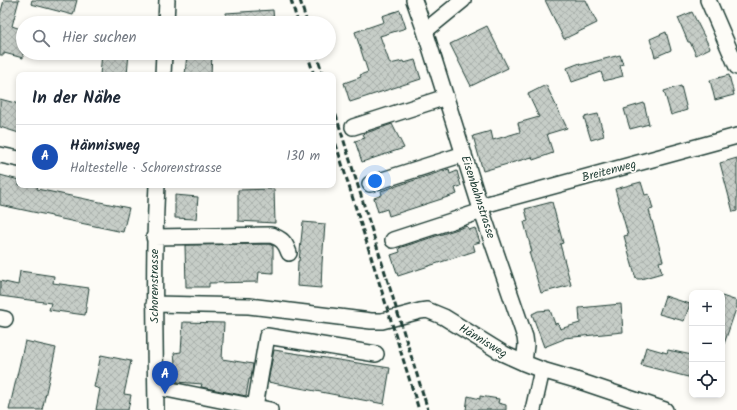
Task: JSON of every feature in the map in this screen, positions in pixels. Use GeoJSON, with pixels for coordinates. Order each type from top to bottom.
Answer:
{"type":"FeatureCollection","features":[{"type":"Feature","properties":{"kind":"street"},"geometry":{"type":"LineString","coordinates":[[166,16],[167,0]]}},
{"type":"Feature","properties":{"kind":"street","name":"Eisenbahnstrasse"},"geometry":{"type":"LineString","coordinates":[[414,0],[481,208],[525,337],[526,345],[524,364]]}},
{"type":"Feature","properties":{"kind":"street"},"geometry":{"type":"LineString","coordinates":[[425,31],[463,0]]}},
{"type":"Feature","properties":{"kind":"street"},"geometry":{"type":"LineString","coordinates":[[708,0],[737,67]]}},
{"type":"Feature","properties":{"kind":"street"},"geometry":{"type":"LineString","coordinates":[[163,72],[164,60]]}},
{"type":"Feature","properties":{"kind":"street"},"geometry":{"type":"LineString","coordinates":[[353,127],[446,98]]}},
{"type":"Feature","properties":{"kind":"street","name":"Breitenweg"},"geometry":{"type":"LineString","coordinates":[[393,240],[481,208],[737,136]]}},
{"type":"Feature","properties":{"kind":"street"},"geometry":{"type":"LineString","coordinates":[[370,184],[464,154]]}},
{"type":"Feature","properties":{"kind":"street"},"geometry":{"type":"LineString","coordinates":[[0,155],[16,158]]}},
{"type":"Feature","properties":{"kind":"street","name":"Schorenstrasse"},"geometry":{"type":"LineString","coordinates":[[156,410],[154,237],[157,188]]}},
{"type":"Feature","properties":{"kind":"street"},"geometry":{"type":"LineString","coordinates":[[154,237],[271,235],[280,238],[285,244],[289,253]]}},
{"type":"Feature","properties":{"kind":"street","name":"Hännisweg"},"geometry":{"type":"LineString","coordinates":[[154,304],[249,306],[371,321],[382,321],[427,310],[444,317],[504,354],[524,364],[665,410]]}},
{"type":"Feature","properties":{"kind":"street"},"geometry":{"type":"LineString","coordinates":[[156,387],[262,409],[267,336],[376,354]]}},
{"type":"Feature","properties":{"kind":"street"},"geometry":{"type":"LineString","coordinates":[[533,410],[542,370]]}},
{"type":"Feature","properties":{"kind":"building"},"geometry":{"type":"Polygon","coordinates":[[[4,0],[19,0],[12,26],[16,27],[16,56],[4,53],[4,55],[0,55],[0,15],[4,0]]]}},
{"type":"Feature","properties":{"kind":"building"},"geometry":{"type":"Polygon","coordinates":[[[32,0],[77,0],[73,15],[31,4],[32,0]]]}},
{"type":"Feature","properties":{"kind":"building"},"geometry":{"type":"Polygon","coordinates":[[[545,0],[586,0],[597,23],[564,39],[545,0]]]}},
{"type":"Feature","properties":{"kind":"building"},"geometry":{"type":"Polygon","coordinates":[[[273,10],[273,16],[226,16],[226,13],[273,10]]]}},
{"type":"Feature","properties":{"kind":"building"},"geometry":{"type":"Polygon","coordinates":[[[400,10],[406,28],[380,36],[390,64],[403,61],[404,63],[415,60],[421,79],[350,102],[344,83],[361,77],[360,75],[368,72],[355,32],[384,22],[382,16],[400,10]]]}},
{"type":"Feature","properties":{"kind":"building"},"geometry":{"type":"Polygon","coordinates":[[[692,12],[710,48],[696,55],[690,42],[688,42],[678,18],[692,12]]]}},
{"type":"Feature","properties":{"kind":"building"},"geometry":{"type":"Polygon","coordinates":[[[487,26],[508,68],[471,86],[450,44],[487,26]]]}},
{"type":"Feature","properties":{"kind":"building"},"geometry":{"type":"Polygon","coordinates":[[[666,32],[671,50],[655,57],[650,39],[666,32]]]}},
{"type":"Feature","properties":{"kind":"building"},"geometry":{"type":"Polygon","coordinates":[[[620,55],[623,64],[620,65],[623,76],[604,81],[601,72],[572,82],[567,68],[580,63],[581,65],[620,55]]]}},
{"type":"Feature","properties":{"kind":"building"},"geometry":{"type":"Polygon","coordinates":[[[101,60],[128,60],[127,72],[100,72],[101,60]]]}},
{"type":"Feature","properties":{"kind":"building"},"geometry":{"type":"Polygon","coordinates":[[[186,60],[212,60],[211,72],[185,72],[186,60]]]}},
{"type":"Feature","properties":{"kind":"building"},"geometry":{"type":"Polygon","coordinates":[[[729,75],[734,95],[715,100],[710,80],[729,75]]]}},
{"type":"Feature","properties":{"kind":"building"},"geometry":{"type":"Polygon","coordinates":[[[546,85],[567,128],[547,134],[553,153],[533,160],[532,157],[483,171],[473,136],[491,131],[493,140],[520,132],[518,123],[539,117],[528,94],[546,85]]]}},
{"type":"Feature","properties":{"kind":"building"},"geometry":{"type":"Polygon","coordinates":[[[681,86],[687,110],[671,115],[664,91],[681,86]]]}},
{"type":"Feature","properties":{"kind":"building"},"geometry":{"type":"Polygon","coordinates":[[[0,99],[16,103],[16,132],[0,127],[0,99]]]}},
{"type":"Feature","properties":{"kind":"building"},"geometry":{"type":"Polygon","coordinates":[[[644,103],[649,124],[630,129],[624,109],[644,103]]]}},
{"type":"Feature","properties":{"kind":"building"},"geometry":{"type":"Polygon","coordinates":[[[598,114],[604,136],[591,140],[584,117],[598,114]]]}},
{"type":"Feature","properties":{"kind":"building"},"geometry":{"type":"Polygon","coordinates":[[[392,124],[404,148],[362,162],[355,141],[365,138],[363,134],[392,124]]]}},
{"type":"Feature","properties":{"kind":"building"},"geometry":{"type":"Polygon","coordinates":[[[737,158],[737,211],[733,212],[720,163],[737,158]]]}},
{"type":"Feature","properties":{"kind":"building"},"geometry":{"type":"Polygon","coordinates":[[[449,169],[450,174],[457,171],[461,186],[455,188],[457,194],[389,216],[387,209],[378,212],[374,198],[382,195],[381,191],[449,169]]]}},
{"type":"Feature","properties":{"kind":"building"},"geometry":{"type":"Polygon","coordinates":[[[0,175],[16,179],[16,188],[37,188],[129,208],[123,232],[0,205],[0,175]]]}},
{"type":"Feature","properties":{"kind":"building"},"geometry":{"type":"Polygon","coordinates":[[[641,182],[645,195],[649,194],[653,209],[649,210],[663,261],[659,262],[662,273],[636,279],[624,236],[628,235],[615,189],[641,182]]]}},
{"type":"Feature","properties":{"kind":"building"},"geometry":{"type":"Polygon","coordinates":[[[274,189],[275,223],[238,221],[238,190],[274,189]]]}},
{"type":"Feature","properties":{"kind":"building"},"geometry":{"type":"Polygon","coordinates":[[[175,195],[198,197],[196,219],[175,218],[175,195]]]}},
{"type":"Feature","properties":{"kind":"building"},"geometry":{"type":"Polygon","coordinates":[[[552,202],[563,243],[560,244],[571,285],[541,293],[529,252],[532,252],[524,222],[528,221],[525,209],[552,202]]]}},
{"type":"Feature","properties":{"kind":"building"},"geometry":{"type":"Polygon","coordinates":[[[303,222],[325,224],[321,288],[297,286],[298,261],[303,222]]]}},
{"type":"Feature","properties":{"kind":"building"},"geometry":{"type":"Polygon","coordinates":[[[467,226],[469,230],[475,228],[480,242],[473,244],[475,251],[398,276],[391,255],[400,252],[399,248],[467,226]]]}},
{"type":"Feature","properties":{"kind":"building"},"geometry":{"type":"Polygon","coordinates":[[[269,244],[273,246],[273,273],[259,272],[258,282],[209,283],[209,287],[186,287],[185,245],[269,244]]]}},
{"type":"Feature","properties":{"kind":"building"},"geometry":{"type":"Polygon","coordinates":[[[20,271],[54,276],[53,283],[89,288],[85,315],[49,310],[51,303],[0,296],[0,281],[18,285],[20,271]]]}},
{"type":"Feature","properties":{"kind":"building"},"geometry":{"type":"Polygon","coordinates":[[[665,296],[689,304],[684,321],[659,314],[665,296]]]}},
{"type":"Feature","properties":{"kind":"building"},"geometry":{"type":"Polygon","coordinates":[[[725,297],[737,301],[737,306],[725,341],[725,297]]]}},
{"type":"Feature","properties":{"kind":"building"},"geometry":{"type":"Polygon","coordinates":[[[621,304],[623,332],[564,338],[544,347],[532,314],[538,311],[550,310],[555,324],[558,323],[560,329],[580,323],[579,308],[621,304]]]}},
{"type":"Feature","properties":{"kind":"building"},"geometry":{"type":"Polygon","coordinates":[[[183,322],[224,323],[222,359],[253,364],[251,379],[249,379],[246,396],[201,387],[202,384],[177,382],[174,353],[181,352],[183,322]]]}},
{"type":"Feature","properties":{"kind":"building"},"geometry":{"type":"Polygon","coordinates":[[[25,341],[56,348],[42,410],[9,410],[25,341]]]}},
{"type":"Feature","properties":{"kind":"building"},"geometry":{"type":"Polygon","coordinates":[[[646,347],[667,353],[668,350],[689,354],[689,377],[641,365],[646,347]]]}},
{"type":"Feature","properties":{"kind":"building"},"geometry":{"type":"Polygon","coordinates":[[[274,350],[390,368],[384,404],[268,382],[274,350]]]}},
{"type":"Feature","properties":{"kind":"building"},"geometry":{"type":"Polygon","coordinates":[[[101,355],[131,361],[124,394],[131,395],[128,410],[96,410],[100,389],[94,387],[101,355]]]}},
{"type":"Feature","properties":{"kind":"building"},"geometry":{"type":"Polygon","coordinates":[[[468,396],[480,399],[480,396],[499,399],[498,403],[506,405],[506,410],[466,410],[468,396]]]}},
{"type":"Feature","properties":{"kind":"railway"},"geometry":{"type":"LineString","coordinates":[[291,0],[296,16]]}},
{"type":"Feature","properties":{"kind":"railway"},"geometry":{"type":"LineString","coordinates":[[300,0],[305,16]]}},
{"type":"Feature","properties":{"kind":"railway"},"geometry":{"type":"LineString","coordinates":[[309,60],[313,72]]}},
{"type":"Feature","properties":{"kind":"railway"},"geometry":{"type":"LineString","coordinates":[[318,60],[322,72]]}},
{"type":"Feature","properties":{"kind":"railway"},"geometry":{"type":"LineString","coordinates":[[336,116],[428,410]]}},
{"type":"Feature","properties":{"kind":"railway"},"geometry":{"type":"LineString","coordinates":[[336,145],[419,410]]}},
{"type":"Feature","properties":{"kind":"place","name":"Hännisweg"},"geometry":{"type":"Point","coordinates":[165,394]}}]}
